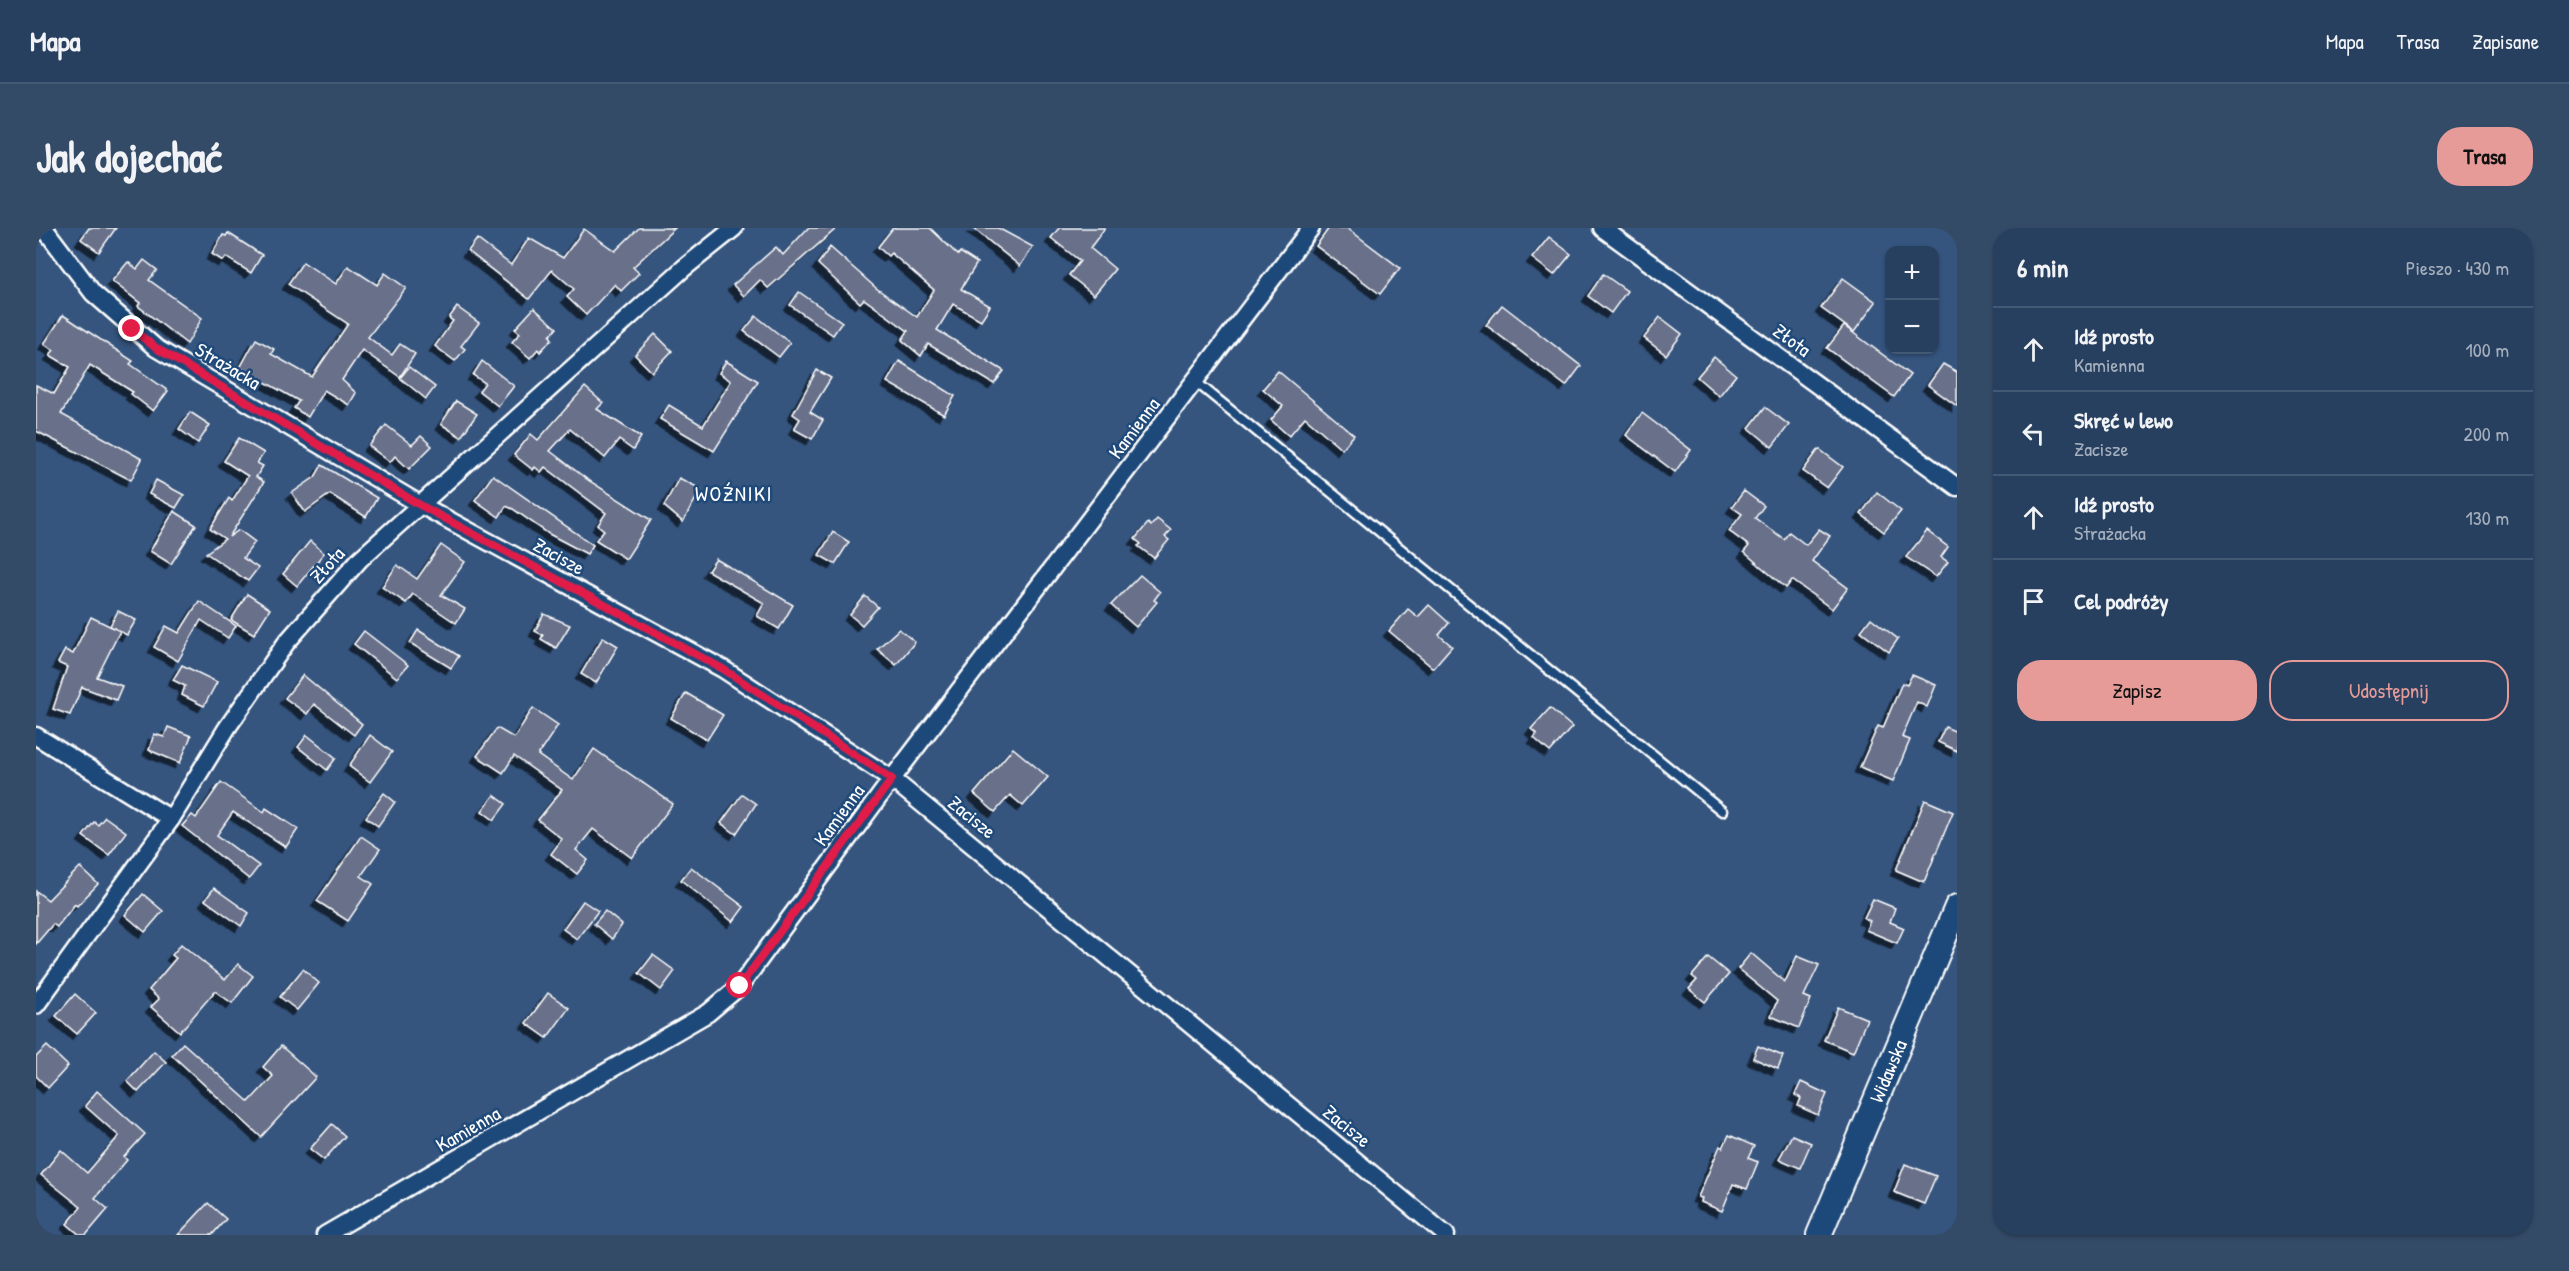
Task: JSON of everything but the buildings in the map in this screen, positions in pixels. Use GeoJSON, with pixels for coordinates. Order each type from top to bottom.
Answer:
{"type":"FeatureCollection","features":[{"type":"Feature","properties":{"kind":"street","name":"Strażacka"},"geometry":{"type":"LineString","coordinates":[[44,228],[93,293],[156,348],[420,505]]}},
{"type":"Feature","properties":{"kind":"street","name":"Złota"},"geometry":{"type":"LineString","coordinates":[[36,1005],[171,819],[227,728],[286,643],[360,559],[675,276],[734,228]]}},
{"type":"Feature","properties":{"kind":"street","name":"Kamienna"},"geometry":{"type":"LineString","coordinates":[[325,1235],[627,1061],[716,1006],[740,986],[892,779],[1311,228]]}},
{"type":"Feature","properties":{"kind":"street","name":"Złota"},"geometry":{"type":"LineString","coordinates":[[1602,228],[1957,487]]}},
{"type":"Feature","properties":{"kind":"street","name":"Zacisze"},"geometry":{"type":"LineString","coordinates":[[420,505],[723,669],[892,779],[1446,1235]]}},
{"type":"Feature","properties":{"kind":"street"},"geometry":{"type":"LineString","coordinates":[[36,736],[171,819]]}},
{"type":"Feature","properties":{"kind":"street","name":"Widawska"},"geometry":{"type":"LineString","coordinates":[[1819,1235],[1957,907]]}},
{"type":"Feature","properties":{"kind":"lane"},"geometry":{"type":"LineString","coordinates":[[1196,382],[1722,811]]}},
{"type":"Feature","properties":{"kind":"district","name":"WOŹNIKI"},"geometry":{"type":"Point","coordinates":[734,494]}},
{"type":"Feature","properties":{"kind":"route"},"geometry":{"type":"LineString","coordinates":[[132,329],[156,348],[420,505],[723,669],[892,779],[740,986]]}}]}
